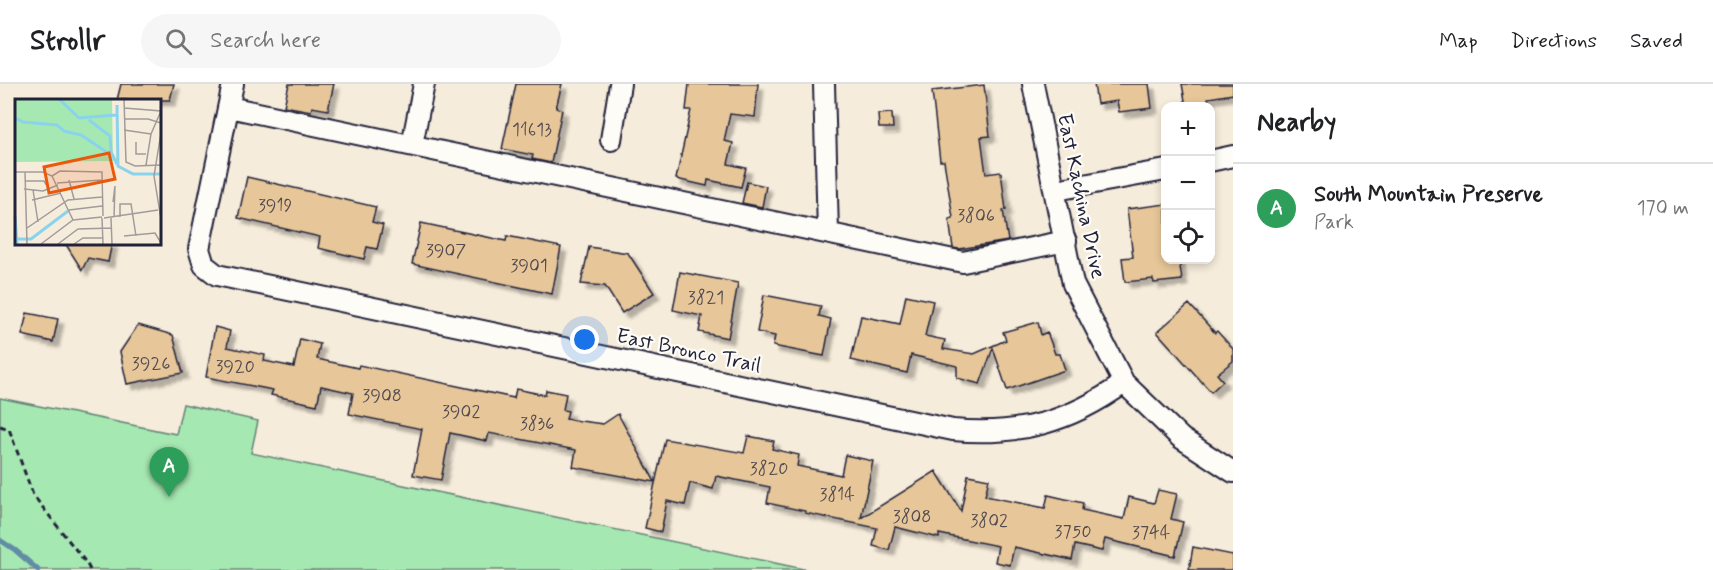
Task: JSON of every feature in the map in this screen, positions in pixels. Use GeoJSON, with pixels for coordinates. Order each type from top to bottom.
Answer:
{"type":"FeatureCollection","features":[{"type":"Feature","properties":{"kind":"street"},"geometry":{"type":"LineString","coordinates":[[233,84],[229,106],[963,262],[1066,241]]}},
{"type":"Feature","properties":{"kind":"street"},"geometry":{"type":"LineString","coordinates":[[412,145],[424,84]]}},
{"type":"Feature","properties":{"kind":"street"},"geometry":{"type":"LineString","coordinates":[[611,140],[620,84]]}},
{"type":"Feature","properties":{"kind":"street"},"geometry":{"type":"LineString","coordinates":[[824,84],[828,233]]}},
{"type":"Feature","properties":{"kind":"street","name":"East Kachina Drive"},"geometry":{"type":"LineString","coordinates":[[1033,84],[1073,284],[1124,383],[1180,438],[1233,472]]}},
{"type":"Feature","properties":{"kind":"street","name":"East Bronco Trail"},"geometry":{"type":"LineString","coordinates":[[229,106],[199,249],[204,265],[217,275],[953,430],[983,433],[1010,431],[1046,424],[1073,414],[1104,398],[1124,383]]}},
{"type":"Feature","properties":{"kind":"street"},"geometry":{"type":"LineString","coordinates":[[1056,190],[1161,171]]}},
{"type":"Feature","properties":{"kind":"path"},"geometry":{"type":"LineString","coordinates":[[0,426],[9,429],[33,495],[90,570]]}},
{"type":"Feature","properties":{"kind":"green space"},"geometry":{"type":"Polygon","coordinates":[[[0,398],[176,434],[183,404],[258,421],[251,453],[808,570],[0,570],[0,398]]]}},
{"type":"Feature","properties":{"kind":"building"},"geometry":{"type":"Polygon","coordinates":[[[121,84],[174,84],[170,100],[117,99],[121,84]]]}},
{"type":"Feature","properties":{"kind":"building"},"geometry":{"type":"Polygon","coordinates":[[[289,84],[334,84],[328,110],[312,107],[311,111],[284,106],[289,84]]]}},
{"type":"Feature","properties":{"kind":"building"},"geometry":{"type":"Polygon","coordinates":[[[516,84],[562,84],[556,108],[562,110],[551,163],[532,159],[533,155],[502,149],[516,84]]]}},
{"type":"Feature","properties":{"kind":"building"},"geometry":{"type":"Polygon","coordinates":[[[689,84],[758,84],[755,117],[730,114],[724,141],[733,143],[728,164],[746,168],[741,187],[708,180],[707,186],[676,179],[691,110],[686,110],[689,84]]]}},
{"type":"Feature","properties":{"kind":"building"},"geometry":{"type":"Polygon","coordinates":[[[1094,84],[1149,84],[1152,108],[1119,112],[1117,101],[1097,104],[1094,84]]]}},
{"type":"Feature","properties":{"kind":"building"},"geometry":{"type":"Polygon","coordinates":[[[1182,84],[1233,84],[1233,94],[1208,98],[1209,102],[1185,102],[1182,84]]]}},
{"type":"Feature","properties":{"kind":"building"},"geometry":{"type":"Polygon","coordinates":[[[984,85],[990,136],[981,137],[986,174],[1001,172],[1006,210],[1003,210],[1008,241],[953,248],[949,219],[953,218],[944,161],[940,161],[932,91],[984,85]]]}},
{"type":"Feature","properties":{"kind":"building"},"geometry":{"type":"Polygon","coordinates":[[[892,113],[893,128],[879,128],[878,114],[892,113]]]}},
{"type":"Feature","properties":{"kind":"building"},"geometry":{"type":"Polygon","coordinates":[[[247,177],[376,207],[372,222],[383,225],[377,249],[367,247],[364,259],[318,248],[320,237],[238,218],[247,177]]]}},
{"type":"Feature","properties":{"kind":"building"},"geometry":{"type":"Polygon","coordinates":[[[747,182],[766,186],[762,207],[742,203],[747,182]]]}},
{"type":"Feature","properties":{"kind":"building"},"geometry":{"type":"Polygon","coordinates":[[[1161,205],[1161,264],[1180,264],[1182,280],[1154,283],[1153,279],[1125,282],[1122,258],[1133,257],[1127,209],[1161,205]]]}},
{"type":"Feature","properties":{"kind":"building"},"geometry":{"type":"Polygon","coordinates":[[[421,223],[506,241],[507,236],[561,247],[552,294],[412,264],[421,223]]]}},
{"type":"Feature","properties":{"kind":"building"},"geometry":{"type":"Polygon","coordinates":[[[66,244],[112,244],[108,262],[88,258],[82,270],[66,244]]]}},
{"type":"Feature","properties":{"kind":"building"},"geometry":{"type":"Polygon","coordinates":[[[589,247],[628,253],[654,293],[622,313],[605,286],[581,284],[589,247]]]}},
{"type":"Feature","properties":{"kind":"building"},"geometry":{"type":"Polygon","coordinates":[[[680,272],[738,283],[728,338],[699,332],[702,316],[673,310],[680,272]]]}},
{"type":"Feature","properties":{"kind":"building"},"geometry":{"type":"Polygon","coordinates":[[[764,295],[821,306],[819,316],[831,319],[824,356],[773,346],[775,336],[757,332],[764,295]]]}},
{"type":"Feature","properties":{"kind":"building"},"geometry":{"type":"Polygon","coordinates":[[[906,295],[933,301],[925,336],[945,340],[943,349],[974,354],[1006,340],[1003,332],[1038,322],[1041,335],[1047,332],[1055,354],[1060,354],[1065,370],[1007,390],[993,348],[980,384],[957,378],[957,366],[911,355],[907,373],[851,360],[861,316],[900,324],[906,295]]]}},
{"type":"Feature","properties":{"kind":"building"},"geometry":{"type":"Polygon","coordinates":[[[1189,304],[1233,349],[1233,361],[1217,374],[1223,381],[1211,392],[1157,332],[1189,304]]]}},
{"type":"Feature","properties":{"kind":"building"},"geometry":{"type":"Polygon","coordinates":[[[27,313],[58,319],[53,342],[22,335],[27,313]]]}},
{"type":"Feature","properties":{"kind":"building"},"geometry":{"type":"Polygon","coordinates":[[[138,325],[173,335],[183,373],[127,384],[120,352],[138,325]]]}},
{"type":"Feature","properties":{"kind":"building"},"geometry":{"type":"Polygon","coordinates":[[[215,327],[230,331],[227,347],[265,355],[264,361],[294,367],[300,339],[320,344],[317,359],[358,368],[359,365],[514,398],[516,389],[545,395],[546,390],[566,394],[563,410],[568,411],[566,419],[603,424],[618,414],[655,482],[573,467],[576,450],[489,433],[487,441],[450,433],[441,480],[413,475],[422,429],[349,414],[353,393],[321,386],[317,405],[271,395],[273,390],[206,377],[215,327]]]}},
{"type":"Feature","properties":{"kind":"building"},"geometry":{"type":"Polygon","coordinates":[[[748,436],[774,441],[772,449],[799,455],[797,466],[841,475],[845,455],[873,461],[861,518],[936,471],[961,511],[968,475],[989,479],[985,496],[1045,508],[1048,495],[1083,503],[1082,510],[1124,519],[1129,497],[1154,503],[1158,490],[1177,494],[1171,519],[1183,522],[1175,556],[1105,539],[1102,551],[1075,545],[1072,560],[1014,547],[1010,565],[995,562],[998,546],[939,534],[939,538],[895,527],[889,550],[873,546],[877,528],[767,503],[770,487],[716,476],[713,489],[690,483],[685,505],[667,501],[661,532],[645,528],[665,439],[744,453],[748,436]]]}},
{"type":"Feature","properties":{"kind":"building"},"geometry":{"type":"Polygon","coordinates":[[[1193,547],[1233,555],[1233,570],[1189,570],[1193,547]]]}},
{"type":"Feature","properties":{"kind":"waterway"},"geometry":{"type":"LineString","coordinates":[[0,540],[38,570]]}},
{"type":"Feature","properties":{"kind":"place","name":"South Mountain Preserve"},"geometry":{"type":"Point","coordinates":[169,497]}}]}
